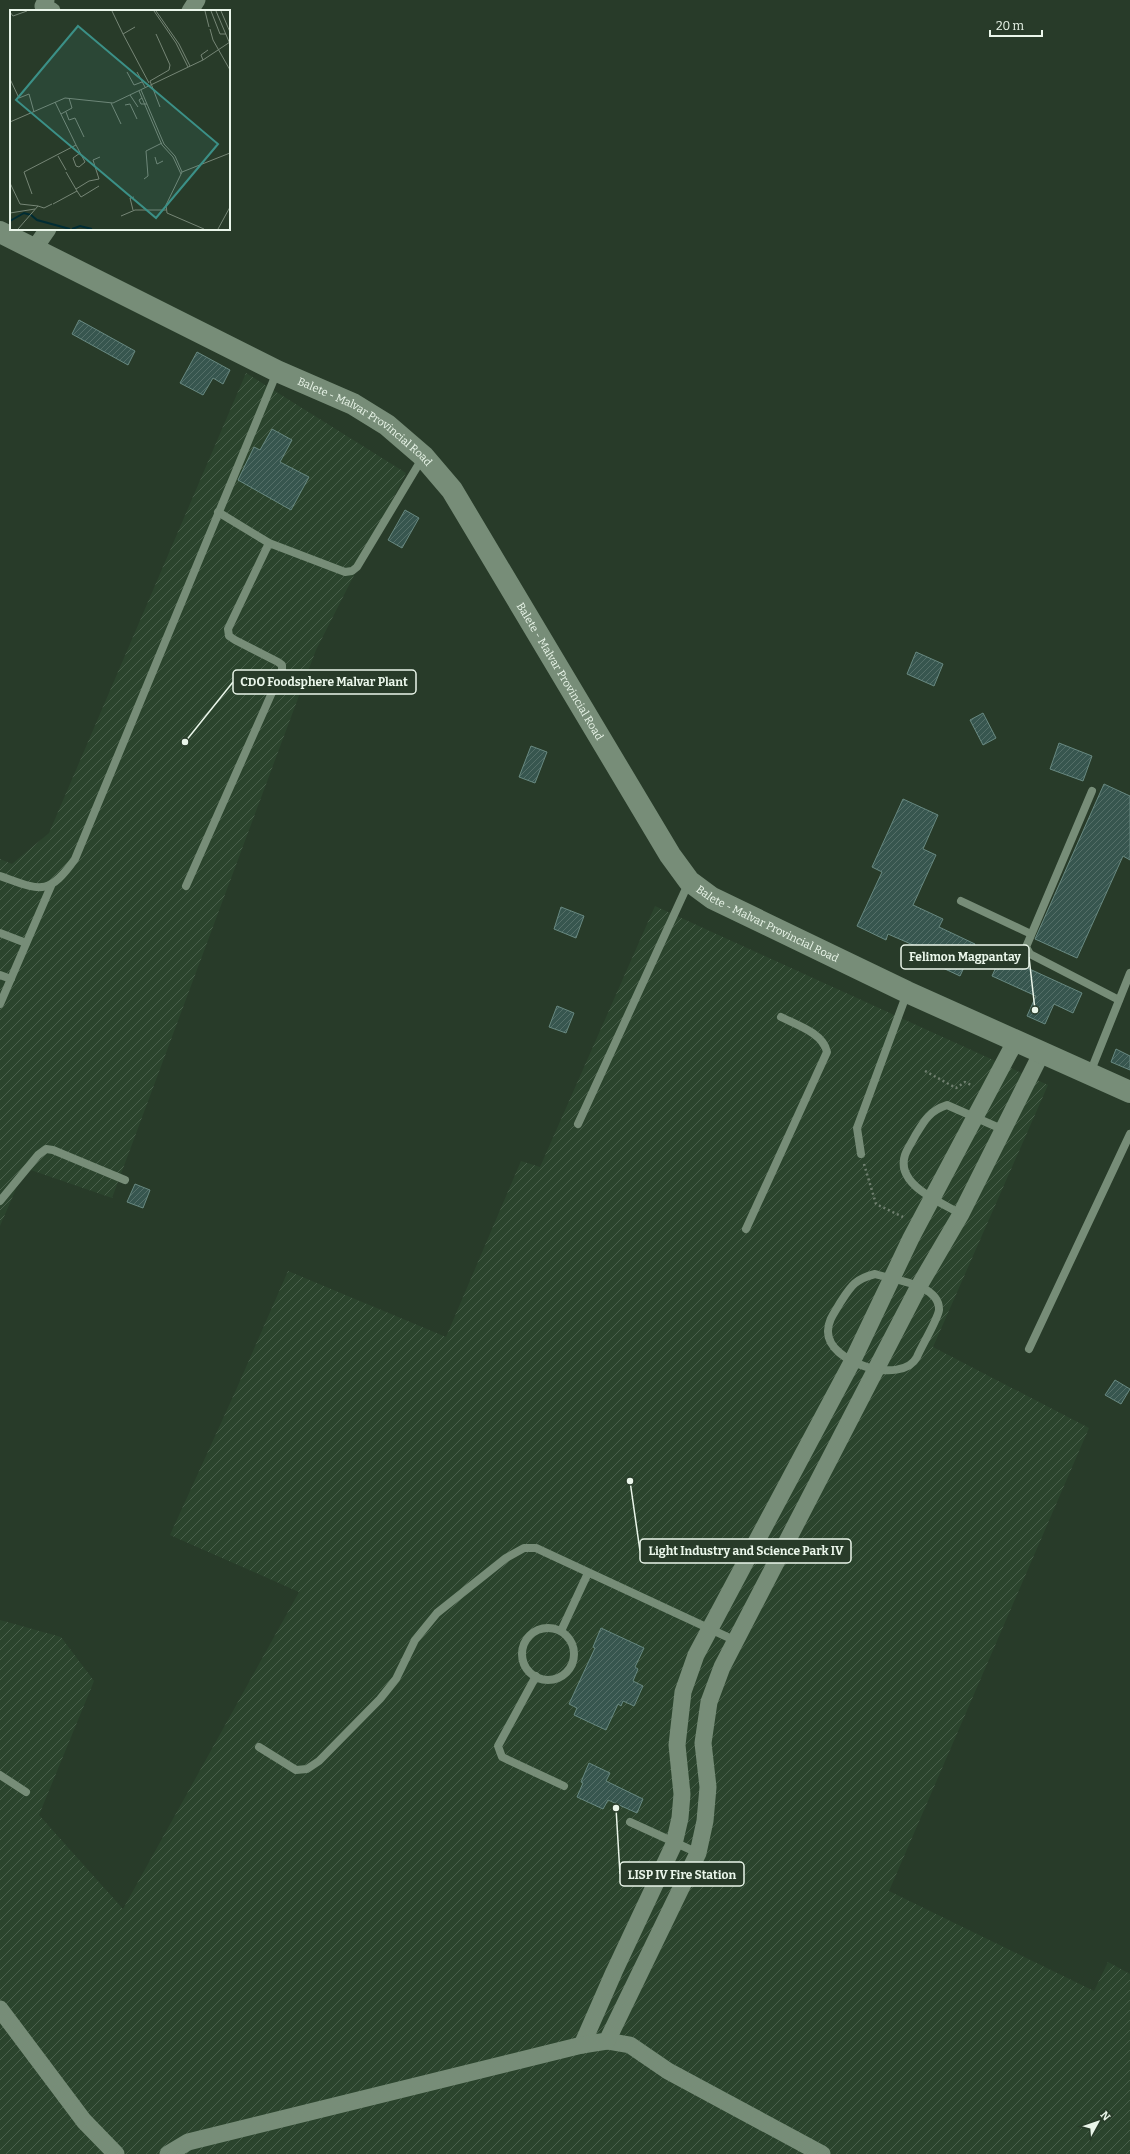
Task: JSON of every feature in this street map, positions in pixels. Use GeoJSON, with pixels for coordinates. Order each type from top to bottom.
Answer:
{"type":"FeatureCollection","features":[{"type":"Feature","properties":{"kind":"main road","name":"Balete - Malvar Provincial Road"},"geometry":{"type":"LineString","coordinates":[[0,232],[278,371],[353,404],[387,425],[423,456],[452,490],[666,848],[689,881],[712,898],[907,992],[1130,1092]]}},
{"type":"Feature","properties":{"kind":"street"},"geometry":{"type":"LineString","coordinates":[[191,10],[197,0]]}},
{"type":"Feature","properties":{"kind":"street"},"geometry":{"type":"LineString","coordinates":[[34,249],[47,230]]}},
{"type":"Feature","properties":{"kind":"street"},"geometry":{"type":"LineString","coordinates":[[582,2045],[614,1972],[674,1844],[680,1818],[682,1794],[677,1745],[683,1692],[696,1655],[852,1362],[919,1224],[1016,1040]]}},
{"type":"Feature","properties":{"kind":"street"},"geometry":{"type":"LineString","coordinates":[[607,2041],[698,1853],[706,1814],[708,1787],[703,1743],[709,1702],[722,1667],[878,1369],[919,1286],[961,1214],[1042,1052]]}},
{"type":"Feature","properties":{"kind":"street"},"geometry":{"type":"LineString","coordinates":[[0,2008],[84,2121],[116,2154]]}},
{"type":"Feature","properties":{"kind":"street"},"geometry":{"type":"LineString","coordinates":[[168,2154],[188,2142],[582,2045],[607,2041],[630,2045],[668,2071],[822,2154]]}},
{"type":"Feature","properties":{"kind":"lane"},"geometry":{"type":"LineString","coordinates":[[0,1004],[51,886],[62,877],[74,859],[278,371]]}},
{"type":"Feature","properties":{"kind":"lane"},"geometry":{"type":"LineString","coordinates":[[218,512],[269,543],[344,572],[352,571],[358,567],[423,456]]}},
{"type":"Feature","properties":{"kind":"lane"},"geometry":{"type":"LineString","coordinates":[[186,886],[282,670],[278,662],[235,640],[230,636],[228,629],[269,543]]}},
{"type":"Feature","properties":{"kind":"lane"},"geometry":{"type":"LineString","coordinates":[[1092,791],[1026,946],[1030,954],[1119,1000]]}},
{"type":"Feature","properties":{"kind":"lane"},"geometry":{"type":"LineString","coordinates":[[0,876],[37,888],[51,886]]}},
{"type":"Feature","properties":{"kind":"lane"},"geometry":{"type":"LineString","coordinates":[[578,1124],[689,881]]}},
{"type":"Feature","properties":{"kind":"lane"},"geometry":{"type":"LineString","coordinates":[[961,901],[1031,934]]}},
{"type":"Feature","properties":{"kind":"lane"},"geometry":{"type":"LineString","coordinates":[[0,933],[26,943]]}},
{"type":"Feature","properties":{"kind":"lane"},"geometry":{"type":"LineString","coordinates":[[1090,1073],[1130,973]]}},
{"type":"Feature","properties":{"kind":"lane"},"geometry":{"type":"LineString","coordinates":[[0,975],[11,979]]}},
{"type":"Feature","properties":{"kind":"lane"},"geometry":{"type":"LineString","coordinates":[[861,1154],[857,1128],[907,992]]}},
{"type":"Feature","properties":{"kind":"lane"},"geometry":{"type":"LineString","coordinates":[[746,1229],[827,1052],[825,1043],[818,1036],[781,1017]]}},
{"type":"Feature","properties":{"kind":"lane"},"geometry":{"type":"LineString","coordinates":[[961,1214],[910,1184],[904,1166],[905,1155],[926,1116],[936,1109],[947,1105],[1004,1130]]}},
{"type":"Feature","properties":{"kind":"lane"},"geometry":{"type":"LineString","coordinates":[[1028,1350],[1130,1134]]}},
{"type":"Feature","properties":{"kind":"lane"},"geometry":{"type":"LineString","coordinates":[[0,1201],[38,1155],[46,1149],[53,1150],[125,1180]]}},
{"type":"Feature","properties":{"kind":"lane"},"geometry":{"type":"LineString","coordinates":[[876,1274],[919,1286],[932,1293],[938,1302],[939,1312],[915,1361],[906,1368],[896,1370],[878,1369],[852,1362],[834,1349],[828,1332],[829,1321],[849,1289],[857,1280],[876,1274]]}},
{"type":"Feature","properties":{"kind":"lane"},"geometry":{"type":"LineString","coordinates":[[258,1747],[296,1770],[308,1769],[319,1761],[380,1699],[396,1679],[415,1640],[437,1613],[506,1558],[524,1548],[536,1548],[709,1630],[736,1641]]}},
{"type":"Feature","properties":{"kind":"lane"},"geometry":{"type":"LineString","coordinates":[[561,1631],[588,1573]]}},
{"type":"Feature","properties":{"kind":"lane"},"geometry":{"type":"LineString","coordinates":[[551,1628],[561,1631],[568,1638],[573,1647],[574,1657],[571,1667],[564,1674],[555,1679],[545,1679],[536,1676],[528,1669],[523,1660],[523,1650],[526,1641],[532,1633],[541,1629],[551,1628]]}},
{"type":"Feature","properties":{"kind":"lane"},"geometry":{"type":"LineString","coordinates":[[536,1676],[498,1746],[499,1751],[502,1757],[564,1786]]}},
{"type":"Feature","properties":{"kind":"lane"},"geometry":{"type":"LineString","coordinates":[[0,1775],[26,1792]]}},
{"type":"Feature","properties":{"kind":"lane"},"geometry":{"type":"LineString","coordinates":[[630,1822],[674,1844],[698,1853]]}},
{"type":"Feature","properties":{"kind":"path"},"geometry":{"type":"LineString","coordinates":[[861,1154],[876,1204],[919,1224]]}},
{"type":"Feature","properties":{"kind":"shaded area"},"geometry":{"type":"Polygon","coordinates":[[[246,373],[406,473],[316,650],[112,1198],[25,1168],[0,1226],[0,859],[12,864],[49,833],[246,373]]]}},
{"type":"Feature","properties":{"kind":"shaded area"},"geometry":{"type":"Polygon","coordinates":[[[655,906],[1048,1085],[933,1347],[1089,1428],[889,1891],[1094,1991],[1108,1962],[1130,1974],[1130,2154],[0,2154],[0,1620],[61,1637],[94,1681],[39,1815],[123,1909],[299,1592],[170,1535],[288,1271],[446,1337],[521,1161],[540,1167],[655,906]]]}},
{"type":"Feature","properties":{"kind":"building"},"geometry":{"type":"Polygon","coordinates":[[[79,320],[135,351],[128,365],[72,334],[79,320]]]}},
{"type":"Feature","properties":{"kind":"building"},"geometry":{"type":"Polygon","coordinates":[[[197,352],[230,370],[223,384],[213,378],[203,395],[180,383],[197,352]]]}},
{"type":"Feature","properties":{"kind":"building"},"geometry":{"type":"Polygon","coordinates":[[[272,429],[292,440],[280,462],[309,477],[291,510],[238,480],[254,447],[260,450],[272,429]]]}},
{"type":"Feature","properties":{"kind":"building"},"geometry":{"type":"Polygon","coordinates":[[[405,510],[419,518],[402,548],[388,540],[405,510]]]}},
{"type":"Feature","properties":{"kind":"building"},"geometry":{"type":"Polygon","coordinates":[[[916,652],[943,664],[934,686],[907,674],[916,652]]]}},
{"type":"Feature","properties":{"kind":"building"},"geometry":{"type":"Polygon","coordinates":[[[983,713],[996,738],[983,745],[970,720],[983,713]]]}},
{"type":"Feature","properties":{"kind":"building"},"geometry":{"type":"Polygon","coordinates":[[[1059,743],[1092,756],[1083,781],[1050,769],[1059,743]]]}},
{"type":"Feature","properties":{"kind":"building"},"geometry":{"type":"Polygon","coordinates":[[[531,746],[547,752],[535,783],[519,777],[531,746]]]}},
{"type":"Feature","properties":{"kind":"building"},"geometry":{"type":"Polygon","coordinates":[[[1104,784],[1130,796],[1130,860],[1123,856],[1077,958],[1035,939],[1104,784]]]}},
{"type":"Feature","properties":{"kind":"building"},"geometry":{"type":"Polygon","coordinates":[[[903,799],[938,815],[923,849],[936,855],[913,905],[943,919],[939,927],[975,944],[960,976],[932,963],[936,955],[888,934],[886,940],[857,926],[882,872],[872,867],[903,799]]]}},
{"type":"Feature","properties":{"kind":"building"},"geometry":{"type":"Polygon","coordinates":[[[561,907],[584,916],[576,938],[554,929],[561,907]]]}},
{"type":"Feature","properties":{"kind":"building"},"geometry":{"type":"Polygon","coordinates":[[[1001,956],[1082,993],[1073,1013],[1054,1004],[1045,1024],[1027,1016],[1036,996],[992,976],[1001,956]]]}},
{"type":"Feature","properties":{"kind":"building"},"geometry":{"type":"Polygon","coordinates":[[[557,1006],[574,1013],[566,1033],[549,1027],[557,1006]]]}},
{"type":"Feature","properties":{"kind":"building"},"geometry":{"type":"Polygon","coordinates":[[[1116,1049],[1130,1056],[1130,1070],[1111,1062],[1116,1049]]]}},
{"type":"Feature","properties":{"kind":"building"},"geometry":{"type":"Polygon","coordinates":[[[135,1184],[150,1190],[143,1208],[127,1202],[135,1184]]]}},
{"type":"Feature","properties":{"kind":"building"},"geometry":{"type":"Polygon","coordinates":[[[1115,1380],[1130,1389],[1121,1404],[1105,1395],[1115,1380]]]}},
{"type":"Feature","properties":{"kind":"building"},"geometry":{"type":"Polygon","coordinates":[[[601,1628],[644,1648],[635,1667],[638,1669],[633,1681],[643,1686],[634,1706],[623,1701],[621,1706],[618,1704],[606,1730],[574,1715],[577,1708],[569,1704],[595,1648],[593,1647],[601,1628]]]}},
{"type":"Feature","properties":{"kind":"building"},"geometry":{"type":"Polygon","coordinates":[[[589,1763],[610,1773],[606,1781],[643,1799],[637,1813],[608,1800],[603,1809],[577,1797],[583,1783],[581,1782],[589,1763]]]}},
{"type":"Feature","properties":{"kind":"place","name":"CDO Foodsphere Malvar Plant"},"geometry":{"type":"Point","coordinates":[185,742]}},
{"type":"Feature","properties":{"kind":"place","name":"Felimon Magpantay"},"geometry":{"type":"Point","coordinates":[1035,1010]}},
{"type":"Feature","properties":{"kind":"place","name":"Light Industry and Science Park IV"},"geometry":{"type":"Point","coordinates":[630,1481]}},
{"type":"Feature","properties":{"kind":"place","name":"LISP IV Fire Station"},"geometry":{"type":"Point","coordinates":[616,1808]}}]}
